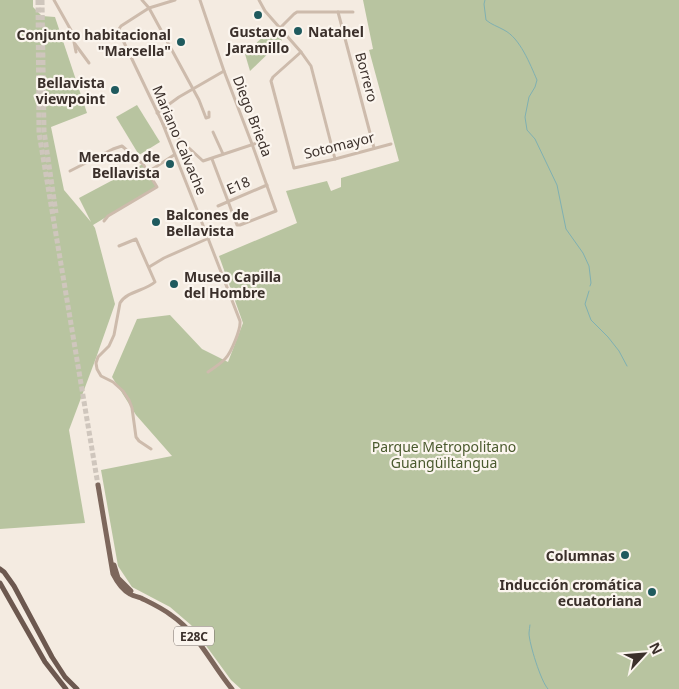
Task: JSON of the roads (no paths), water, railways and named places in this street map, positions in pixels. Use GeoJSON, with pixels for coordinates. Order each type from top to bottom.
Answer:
{"type":"FeatureCollection","features":[{"type":"Feature","properties":{"kind":"highway"},"geometry":{"type":"LineString","coordinates":[[0,569],[14,586],[52,657],[77,689]]}},
{"type":"Feature","properties":{"kind":"highway"},"geometry":{"type":"LineString","coordinates":[[0,583],[45,662],[66,689]]}},
{"type":"Feature","properties":{"kind":"main road","name":"E28C"},"geometry":{"type":"LineString","coordinates":[[100,485],[118,578],[141,599],[172,616],[191,632],[198,639],[232,689]]}},
{"type":"Feature","properties":{"kind":"street"},"geometry":{"type":"LineString","coordinates":[[54,0],[72,32],[76,52]]}},
{"type":"Feature","properties":{"kind":"street"},"geometry":{"type":"LineString","coordinates":[[142,0],[149,8],[199,100],[206,118],[210,116],[209,112]]}},
{"type":"Feature","properties":{"kind":"street"},"geometry":{"type":"LineString","coordinates":[[149,8],[175,0]]}},
{"type":"Feature","properties":{"kind":"street","name":"Diego Brieda"},"geometry":{"type":"LineString","coordinates":[[200,0],[276,211],[238,225],[228,202]]}},
{"type":"Feature","properties":{"kind":"street"},"geometry":{"type":"LineString","coordinates":[[259,0],[265,12],[301,52],[312,69],[335,159]]}},
{"type":"Feature","properties":{"kind":"street","name":"Mariano Calvache"},"geometry":{"type":"LineString","coordinates":[[149,8],[121,26],[119,32],[162,122],[209,238],[240,325],[226,357],[208,372]]}},
{"type":"Feature","properties":{"kind":"street"},"geometry":{"type":"LineString","coordinates":[[280,28],[296,12],[353,12]]}},
{"type":"Feature","properties":{"kind":"street","name":"Borrero"},"geometry":{"type":"LineString","coordinates":[[338,12],[374,148]]}},
{"type":"Feature","properties":{"kind":"street"},"geometry":{"type":"LineString","coordinates":[[74,43],[89,63]]}},
{"type":"Feature","properties":{"kind":"street","name":"Sotomayor"},"geometry":{"type":"LineString","coordinates":[[301,52],[271,81],[294,167],[335,159],[390,144]]}},
{"type":"Feature","properties":{"kind":"street"},"geometry":{"type":"LineString","coordinates":[[158,113],[179,97],[224,71]]}},
{"type":"Feature","properties":{"kind":"street"},"geometry":{"type":"LineString","coordinates":[[162,122],[203,160],[260,142]]}},
{"type":"Feature","properties":{"kind":"street"},"geometry":{"type":"LineString","coordinates":[[213,132],[223,154]]}},
{"type":"Feature","properties":{"kind":"street"},"geometry":{"type":"LineString","coordinates":[[70,171],[113,149],[123,146],[143,164],[157,187],[108,216],[104,221]]}},
{"type":"Feature","properties":{"kind":"street"},"geometry":{"type":"LineString","coordinates":[[148,172],[174,155]]}},
{"type":"Feature","properties":{"kind":"street"},"geometry":{"type":"LineString","coordinates":[[212,158],[228,202]]}},
{"type":"Feature","properties":{"kind":"street","name":"E18"},"geometry":{"type":"LineString","coordinates":[[218,206],[267,186]]}},
{"type":"Feature","properties":{"kind":"street"},"geometry":{"type":"LineString","coordinates":[[149,267],[164,258],[209,238]]}},
{"type":"Feature","properties":{"kind":"street"},"geometry":{"type":"LineString","coordinates":[[119,246],[136,239],[155,282],[125,297],[120,303],[110,346],[98,358],[96,363],[101,376],[113,382],[123,391],[132,408],[136,437],[152,449]]}},
{"type":"Feature","properties":{"kind":"waterway"},"geometry":{"type":"LineString","coordinates":[[485,0],[486,20],[515,39],[524,52],[537,80],[529,97],[525,117],[527,130],[535,139],[557,185],[566,229],[583,253],[589,266],[590,286]]}},
{"type":"Feature","properties":{"kind":"waterway"},"geometry":{"type":"LineString","coordinates":[[589,291],[585,304],[591,320],[619,351],[627,366]]}},
{"type":"Feature","properties":{"kind":"waterway"},"geometry":{"type":"LineString","coordinates":[[530,625],[529,633],[533,653],[542,679],[548,689]]}},
{"type":"Feature","properties":{"kind":"tunnel"},"geometry":{"type":"LineString","coordinates":[[38,0],[39,133],[98,485]]}},
{"type":"Feature","properties":{"kind":"tunnel"},"geometry":{"type":"LineString","coordinates":[[42,0],[44,131],[56,213]]}},
{"type":"Feature","properties":{"kind":"place","name":"Gustavo Jaramillo"},"geometry":{"type":"Point","coordinates":[258,15]}},
{"type":"Feature","properties":{"kind":"place","name":"Natahel"},"geometry":{"type":"Point","coordinates":[298,31]}},
{"type":"Feature","properties":{"kind":"place","name":"Conjunto habitacional \"Marsella\""},"geometry":{"type":"Point","coordinates":[181,42]}},
{"type":"Feature","properties":{"kind":"place","name":"Bellavista viewpoint"},"geometry":{"type":"Point","coordinates":[115,90]}},
{"type":"Feature","properties":{"kind":"place","name":"Mercado de Bellavista"},"geometry":{"type":"Point","coordinates":[170,164]}},
{"type":"Feature","properties":{"kind":"place","name":"Balcones de Bellavista"},"geometry":{"type":"Point","coordinates":[156,222]}},
{"type":"Feature","properties":{"kind":"place","name":"Museo Capilla del Hombre"},"geometry":{"type":"Point","coordinates":[174,284]}},
{"type":"Feature","properties":{"kind":"place","name":"Columnas"},"geometry":{"type":"Point","coordinates":[625,555]}},
{"type":"Feature","properties":{"kind":"place","name":"Inducción cromática ecuatoriana"},"geometry":{"type":"Point","coordinates":[652,592]}},
{"type":"Feature","properties":{"kind":"park label","name":"Parque Metropolitano Guangüiltangua"},"geometry":{"type":"Point","coordinates":[444,454]}}]}
